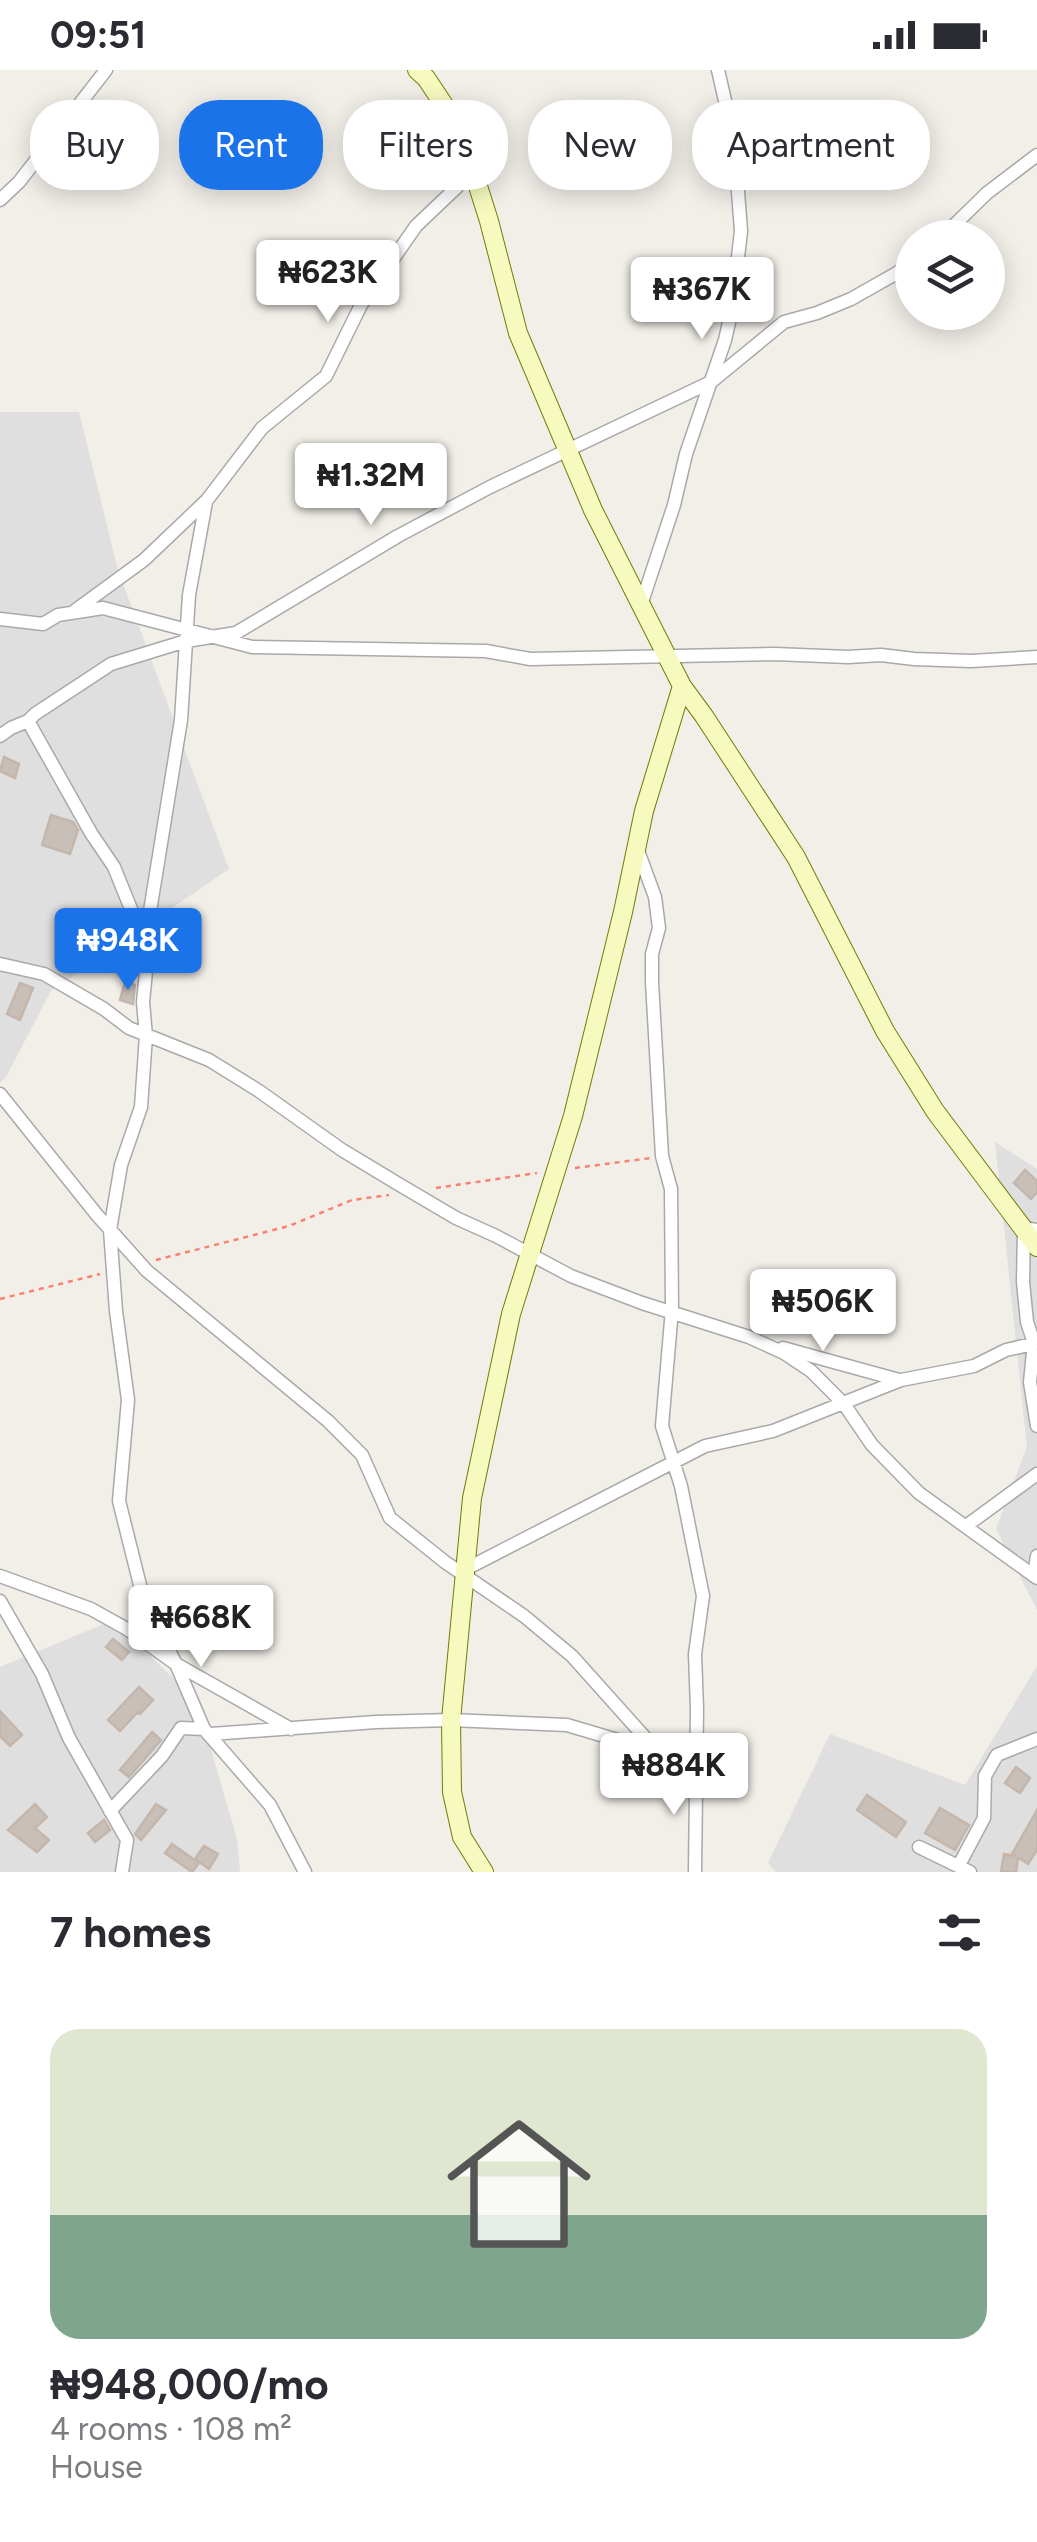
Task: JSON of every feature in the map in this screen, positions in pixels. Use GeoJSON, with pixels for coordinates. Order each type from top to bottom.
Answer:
{"type":"FeatureCollection","features":[{"type":"Feature","properties":{"kind":"street"},"geometry":{"type":"LineString","coordinates":[[0,200],[19,182],[106,70]]}},
{"type":"Feature","properties":{"kind":"street"},"geometry":{"type":"LineString","coordinates":[[417,70],[441,100]]}},
{"type":"Feature","properties":{"kind":"street"},"geometry":{"type":"LineString","coordinates":[[641,605],[674,505],[686,454],[726,340],[732,309],[741,231],[734,140],[718,70]]}},
{"type":"Feature","properties":{"kind":"street"},"geometry":{"type":"LineString","coordinates":[[959,220],[1037,155]]}},
{"type":"Feature","properties":{"kind":"street"},"geometry":{"type":"LineString","coordinates":[[71,613],[144,560],[206,500],[262,428],[326,376],[362,305],[416,226],[454,190]]}},
{"type":"Feature","properties":{"kind":"street"},"geometry":{"type":"LineString","coordinates":[[479,190],[518,333],[593,510],[682,686],[796,856],[885,1032],[935,1111],[1030,1229],[1037,1248]]}},
{"type":"Feature","properties":{"kind":"street"},"geometry":{"type":"LineString","coordinates":[[0,618],[43,624],[58,615],[104,608],[186,635],[236,632],[398,536],[490,487],[711,382],[784,322],[851,299],[895,273]]}},
{"type":"Feature","properties":{"kind":"street"},"geometry":{"type":"LineString","coordinates":[[145,942],[180,720],[189,595],[206,500]]}},
{"type":"Feature","properties":{"kind":"street"},"geometry":{"type":"LineString","coordinates":[[0,736],[28,722],[111,664],[186,635]]}},
{"type":"Feature","properties":{"kind":"street"},"geometry":{"type":"LineString","coordinates":[[215,636],[252,646],[486,651],[530,658],[775,654],[970,661],[1037,657]]}},
{"type":"Feature","properties":{"kind":"street"},"geometry":{"type":"LineString","coordinates":[[484,1872],[462,1837],[452,1792],[451,1720],[472,1498],[511,1314],[572,1116],[644,811],[682,686]]}},
{"type":"Feature","properties":{"kind":"street"},"geometry":{"type":"LineString","coordinates":[[28,722],[114,867],[148,950],[141,1107],[121,1165],[110,1230],[128,1400],[119,1502],[145,1605],[207,1731],[270,1805],[305,1872]]}},
{"type":"Feature","properties":{"kind":"street"},"geometry":{"type":"LineString","coordinates":[[637,848],[655,897],[659,928],[652,954],[652,982],[662,1156],[671,1189],[671,1312],[662,1426],[681,1486],[703,1596],[696,1654],[695,1872]]}},
{"type":"Feature","properties":{"kind":"street"},"geometry":{"type":"LineString","coordinates":[[0,964],[44,974],[129,1028],[209,1060],[411,1192],[571,1276],[757,1340],[901,1380]]}},
{"type":"Feature","properties":{"kind":"street"},"geometry":{"type":"LineString","coordinates":[[0,1094],[140,1264],[362,1454],[390,1518],[572,1656],[658,1752]]}},
{"type":"Feature","properties":{"kind":"street"},"geometry":{"type":"LineString","coordinates":[[1030,1229],[1023,1282],[1027,1322],[1035,1343],[1030,1382],[1037,1426]]}},
{"type":"Feature","properties":{"kind":"street"},"geometry":{"type":"LineString","coordinates":[[757,1340],[811,1372],[844,1404],[872,1445],[944,1513],[1036,1577]]}},
{"type":"Feature","properties":{"kind":"street"},"geometry":{"type":"LineString","coordinates":[[464,1572],[706,1446],[773,1431],[901,1380],[974,1366],[1006,1350],[1035,1343]]}},
{"type":"Feature","properties":{"kind":"street"},"geometry":{"type":"LineString","coordinates":[[966,1526],[1037,1474]]}},
{"type":"Feature","properties":{"kind":"street"},"geometry":{"type":"LineString","coordinates":[[1036,1577],[1037,1556]]}},
{"type":"Feature","properties":{"kind":"street"},"geometry":{"type":"LineString","coordinates":[[0,1576],[91,1609],[176,1664],[290,1729]]}},
{"type":"Feature","properties":{"kind":"street"},"geometry":{"type":"LineString","coordinates":[[0,1601],[42,1674],[69,1738],[127,1840],[123,1866],[110,1872]]}},
{"type":"Feature","properties":{"kind":"street"},"geometry":{"type":"LineString","coordinates":[[110,1811],[162,1756],[182,1728],[290,1729],[451,1720],[567,1726],[695,1763]]}},
{"type":"Feature","properties":{"kind":"street"},"geometry":{"type":"LineString","coordinates":[[919,1847],[964,1868],[984,1818],[985,1776],[997,1755],[1037,1738]]}},
{"type":"Feature","properties":{"kind":"path"},"geometry":{"type":"LineString","coordinates":[[140,1264],[289,1226],[352,1200],[662,1156]]}},
{"type":"Feature","properties":{"kind":"path"},"geometry":{"type":"LineString","coordinates":[[0,1299],[113,1271]]}},
{"type":"Feature","properties":{"kind":"shaded area"},"geometry":{"type":"Polygon","coordinates":[[[0,412],[79,412],[118,570],[229,869],[51,991],[0,1083],[0,412]]]}},
{"type":"Feature","properties":{"kind":"shaded area"},"geometry":{"type":"Polygon","coordinates":[[[995,1142],[1037,1169],[1037,1610],[996,1529],[1027,1447],[995,1142]]]}},
{"type":"Feature","properties":{"kind":"shaded area"},"geometry":{"type":"Polygon","coordinates":[[[113,1620],[197,1701],[237,1839],[240,1872],[0,1872],[0,1667],[113,1620]]]}},
{"type":"Feature","properties":{"kind":"shaded area"},"geometry":{"type":"Polygon","coordinates":[[[1037,1666],[1037,1872],[776,1872],[768,1863],[830,1734],[965,1785],[1037,1666]]]}},
{"type":"Feature","properties":{"kind":"building"},"geometry":{"type":"Polygon","coordinates":[[[4,757],[19,764],[15,778],[0,771],[4,757]]]}},
{"type":"Feature","properties":{"kind":"building"},"geometry":{"type":"Polygon","coordinates":[[[51,815],[73,822],[78,830],[70,854],[42,845],[51,815]]]}},
{"type":"Feature","properties":{"kind":"building"},"geometry":{"type":"Polygon","coordinates":[[[125,982],[135,985],[133,1004],[120,1000],[125,982]]]}},
{"type":"Feature","properties":{"kind":"building"},"geometry":{"type":"Polygon","coordinates":[[[20,983],[33,988],[20,1020],[7,1014],[20,983]]]}},
{"type":"Feature","properties":{"kind":"building"},"geometry":{"type":"Polygon","coordinates":[[[1025,1170],[1037,1181],[1037,1192],[1031,1199],[1014,1183],[1025,1170]]]}},
{"type":"Feature","properties":{"kind":"building"},"geometry":{"type":"Polygon","coordinates":[[[113,1639],[129,1652],[122,1660],[106,1647],[113,1639]]]}},
{"type":"Feature","properties":{"kind":"building"},"geometry":{"type":"Polygon","coordinates":[[[139,1687],[153,1700],[120,1731],[108,1720],[139,1687]]]}},
{"type":"Feature","properties":{"kind":"building"},"geometry":{"type":"Polygon","coordinates":[[[0,1711],[22,1735],[10,1746],[0,1736],[0,1711]]]}},
{"type":"Feature","properties":{"kind":"building"},"geometry":{"type":"Polygon","coordinates":[[[152,1732],[161,1740],[129,1777],[120,1770],[152,1732]]]}},
{"type":"Feature","properties":{"kind":"building"},"geometry":{"type":"Polygon","coordinates":[[[1016,1767],[1030,1778],[1020,1793],[1005,1783],[1016,1767]]]}},
{"type":"Feature","properties":{"kind":"building"},"geometry":{"type":"Polygon","coordinates":[[[867,1795],[906,1822],[896,1837],[857,1810],[867,1795]]]}},
{"type":"Feature","properties":{"kind":"building"},"geometry":{"type":"Polygon","coordinates":[[[35,1804],[47,1817],[35,1828],[49,1840],[37,1852],[8,1830],[35,1804]]]}},
{"type":"Feature","properties":{"kind":"building"},"geometry":{"type":"Polygon","coordinates":[[[156,1804],[166,1810],[141,1840],[135,1834],[156,1804]]]}},
{"type":"Feature","properties":{"kind":"building"},"geometry":{"type":"Polygon","coordinates":[[[940,1808],[969,1825],[955,1850],[925,1833],[940,1808]]]}},
{"type":"Feature","properties":{"kind":"building"},"geometry":{"type":"Polygon","coordinates":[[[1037,1810],[1037,1850],[1028,1864],[1018,1857],[1016,1872],[1001,1872],[1004,1854],[1016,1856],[1012,1854],[1037,1810]]]}},
{"type":"Feature","properties":{"kind":"building"},"geometry":{"type":"Polygon","coordinates":[[[104,1820],[110,1830],[95,1842],[88,1833],[104,1820]]]}},
{"type":"Feature","properties":{"kind":"building"},"geometry":{"type":"Polygon","coordinates":[[[172,1844],[199,1863],[192,1872],[165,1853],[172,1844]]]}},
{"type":"Feature","properties":{"kind":"building"},"geometry":{"type":"Polygon","coordinates":[[[204,1846],[218,1854],[209,1869],[195,1859],[204,1846]]]}}]}
